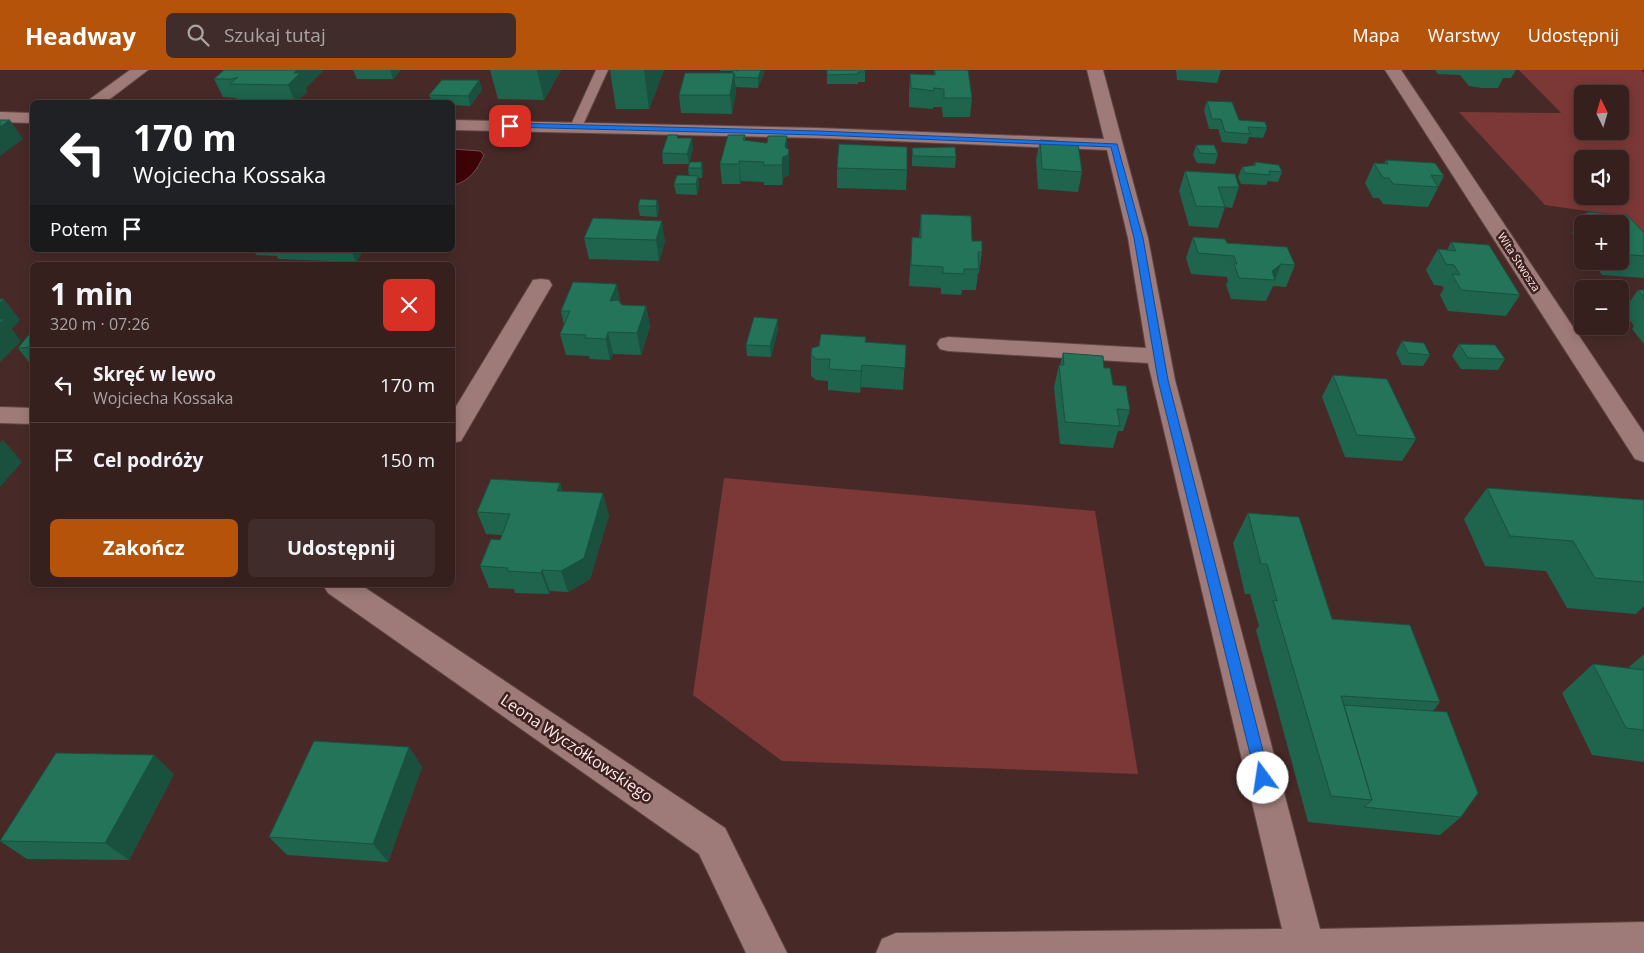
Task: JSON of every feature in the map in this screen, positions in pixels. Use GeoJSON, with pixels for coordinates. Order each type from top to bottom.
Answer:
{"type":"FeatureCollection","features":[{"type":"Feature","properties":{"kind":"street"},"geometry":{"type":"LineString","coordinates":[[99,100],[140,70]]}},
{"type":"Feature","properties":{"kind":"street"},"geometry":{"type":"LineString","coordinates":[[1095,70],[1138,238],[1157,356],[1306,951]]}},
{"type":"Feature","properties":{"kind":"street","name":"Wita Stwosza"},"geometry":{"type":"LineString","coordinates":[[1393,70],[1644,453]]}},
{"type":"Feature","properties":{"kind":"street"},"geometry":{"type":"LineString","coordinates":[[0,116],[30,118]]}},
{"type":"Feature","properties":{"kind":"street"},"geometry":{"type":"LineString","coordinates":[[455,124],[819,133],[1114,145]]}},
{"type":"Feature","properties":{"kind":"street"},"geometry":{"type":"LineString","coordinates":[[455,430],[541,285]]}},
{"type":"Feature","properties":{"kind":"street"},"geometry":{"type":"LineString","coordinates":[[948,344],[1157,356]]}},
{"type":"Feature","properties":{"kind":"street"},"geometry":{"type":"LineString","coordinates":[[0,416],[30,416]]}},
{"type":"Feature","properties":{"kind":"street","name":"Leona Wyczółkowskiego"},"geometry":{"type":"LineString","coordinates":[[352,589],[712,841],[767,953]]}},
{"type":"Feature","properties":{"kind":"street"},"geometry":{"type":"LineString","coordinates":[[896,953],[1306,951],[1644,942]]}},
{"type":"Feature","properties":{"kind":"lane"},"geometry":{"type":"LineString","coordinates":[[576,127],[602,70]]}},
{"type":"Feature","properties":{"kind":"shaded area"},"geometry":{"type":"Polygon","coordinates":[[[1519,70],[1641,70],[1644,73],[1644,237],[1629,223],[1629,215],[1615,215],[1545,205],[1459,112],[1561,113],[1519,70]]]}},
{"type":"Feature","properties":{"kind":"shaded area"},"geometry":{"type":"Polygon","coordinates":[[[455,149],[480,151],[484,155],[478,166],[468,178],[455,184],[455,149]]]}},
{"type":"Feature","properties":{"kind":"shaded area"},"geometry":{"type":"Polygon","coordinates":[[[724,478],[1095,511],[1138,774],[782,761],[693,695],[724,478]]]}},
{"type":"Feature","properties":{"kind":"building"},"geometry":{"type":"Polygon","coordinates":[[[224,70],[297,70],[294,73],[300,73],[288,85],[230,84],[238,77],[214,79],[224,70]]]}},
{"type":"Feature","properties":{"kind":"building"},"geometry":{"type":"Polygon","coordinates":[[[733,70],[761,70],[758,78],[735,77],[734,73],[732,73],[733,70]]]}},
{"type":"Feature","properties":{"kind":"building"},"geometry":{"type":"Polygon","coordinates":[[[827,70],[865,70],[865,72],[827,75],[827,70]]]}},
{"type":"Feature","properties":{"kind":"building"},"geometry":{"type":"Polygon","coordinates":[[[935,70],[968,70],[972,98],[944,98],[944,89],[934,88],[934,91],[911,88],[910,74],[935,75],[935,70]]]}},
{"type":"Feature","properties":{"kind":"building"},"geometry":{"type":"Polygon","coordinates":[[[685,73],[734,73],[730,95],[679,95],[685,73]]]}},
{"type":"Feature","properties":{"kind":"building"},"geometry":{"type":"Polygon","coordinates":[[[442,80],[479,80],[468,96],[429,95],[442,80]]]}},
{"type":"Feature","properties":{"kind":"building"},"geometry":{"type":"Polygon","coordinates":[[[1207,101],[1232,102],[1239,120],[1265,122],[1267,128],[1248,127],[1250,134],[1225,132],[1221,119],[1212,119],[1207,101]]]}},
{"type":"Feature","properties":{"kind":"building"},"geometry":{"type":"Polygon","coordinates":[[[0,120],[10,120],[0,127],[0,120]]]}},
{"type":"Feature","properties":{"kind":"building"},"geometry":{"type":"Polygon","coordinates":[[[668,135],[678,135],[677,138],[692,138],[687,154],[662,153],[668,135]]]}},
{"type":"Feature","properties":{"kind":"building"},"geometry":{"type":"Polygon","coordinates":[[[728,135],[745,135],[743,140],[767,143],[768,136],[787,136],[785,147],[789,150],[788,155],[783,157],[782,165],[763,165],[764,162],[739,161],[739,164],[720,164],[728,135]]]}},
{"type":"Feature","properties":{"kind":"building"},"geometry":{"type":"Polygon","coordinates":[[[1040,140],[1078,143],[1082,172],[1042,169],[1040,140]]]}},
{"type":"Feature","properties":{"kind":"building"},"geometry":{"type":"Polygon","coordinates":[[[839,144],[907,147],[907,170],[837,168],[839,144]]]}},
{"type":"Feature","properties":{"kind":"building"},"geometry":{"type":"Polygon","coordinates":[[[1196,145],[1214,145],[1218,154],[1200,153],[1196,145]]]}},
{"type":"Feature","properties":{"kind":"building"},"geometry":{"type":"Polygon","coordinates":[[[955,147],[956,157],[913,156],[912,148],[955,147]]]}},
{"type":"Feature","properties":{"kind":"building"},"geometry":{"type":"Polygon","coordinates":[[[1386,160],[1435,163],[1444,176],[1431,175],[1438,187],[1393,184],[1389,178],[1383,178],[1374,163],[1388,164],[1386,160]]]}},
{"type":"Feature","properties":{"kind":"building"},"geometry":{"type":"Polygon","coordinates":[[[690,162],[702,162],[701,168],[688,168],[690,162]]]}},
{"type":"Feature","properties":{"kind":"building"},"geometry":{"type":"Polygon","coordinates":[[[1255,162],[1279,165],[1282,172],[1269,171],[1270,175],[1245,173],[1242,167],[1256,165],[1255,162]]]}},
{"type":"Feature","properties":{"kind":"building"},"geometry":{"type":"Polygon","coordinates":[[[1185,171],[1235,174],[1239,187],[1218,187],[1225,207],[1196,206],[1185,171]]]}},
{"type":"Feature","properties":{"kind":"building"},"geometry":{"type":"Polygon","coordinates":[[[677,175],[698,176],[696,184],[674,184],[677,175]]]}},
{"type":"Feature","properties":{"kind":"building"},"geometry":{"type":"Polygon","coordinates":[[[640,199],[657,200],[656,206],[638,206],[640,199]]]}},
{"type":"Feature","properties":{"kind":"building"},"geometry":{"type":"Polygon","coordinates":[[[1586,212],[1627,215],[1588,215],[1586,212]]]}},
{"type":"Feature","properties":{"kind":"building"},"geometry":{"type":"Polygon","coordinates":[[[921,214],[971,216],[972,241],[982,241],[982,252],[978,252],[979,269],[964,269],[964,274],[943,273],[943,267],[911,265],[912,237],[921,238],[921,214]]]}},
{"type":"Feature","properties":{"kind":"building"},"geometry":{"type":"Polygon","coordinates":[[[1629,217],[1644,233],[1644,256],[1629,255],[1629,217]]]}},
{"type":"Feature","properties":{"kind":"building"},"geometry":{"type":"Polygon","coordinates":[[[593,218],[662,221],[656,240],[584,238],[593,218]]]}},
{"type":"Feature","properties":{"kind":"building"},"geometry":{"type":"Polygon","coordinates":[[[1193,237],[1225,239],[1227,243],[1287,247],[1295,265],[1281,264],[1272,271],[1275,280],[1239,278],[1234,264],[1237,264],[1234,256],[1198,253],[1193,237]]]}},
{"type":"Feature","properties":{"kind":"building"},"geometry":{"type":"Polygon","coordinates":[[[1451,242],[1489,245],[1520,295],[1461,290],[1452,274],[1460,275],[1454,265],[1446,264],[1438,249],[1456,251],[1451,242]]]}},
{"type":"Feature","properties":{"kind":"building"},"geometry":{"type":"Polygon","coordinates":[[[573,282],[617,284],[610,301],[618,300],[622,305],[646,306],[637,333],[608,332],[606,339],[585,338],[586,335],[560,334],[570,311],[561,311],[573,282]]]}},
{"type":"Feature","properties":{"kind":"building"},"geometry":{"type":"Polygon","coordinates":[[[1638,290],[1644,290],[1644,297],[1638,290]]]}},
{"type":"Feature","properties":{"kind":"building"},"geometry":{"type":"Polygon","coordinates":[[[754,317],[778,319],[770,346],[746,345],[754,317]]]}},
{"type":"Feature","properties":{"kind":"building"},"geometry":{"type":"Polygon","coordinates":[[[30,333],[30,347],[18,348],[30,333]]]}},
{"type":"Feature","properties":{"kind":"building"},"geometry":{"type":"Polygon","coordinates":[[[821,334],[866,337],[865,342],[906,345],[905,368],[862,365],[861,371],[829,369],[830,359],[816,359],[811,354],[812,348],[819,346],[821,334]]]}},
{"type":"Feature","properties":{"kind":"building"},"geometry":{"type":"Polygon","coordinates":[[[1402,341],[1424,343],[1430,355],[1408,353],[1402,341]]]}},
{"type":"Feature","properties":{"kind":"building"},"geometry":{"type":"Polygon","coordinates":[[[1459,344],[1495,345],[1505,359],[1468,358],[1459,344]]]}},
{"type":"Feature","properties":{"kind":"building"},"geometry":{"type":"Polygon","coordinates":[[[1063,353],[1103,356],[1104,368],[1110,368],[1113,385],[1126,386],[1130,410],[1117,409],[1120,426],[1065,422],[1059,365],[1064,365],[1063,353]]]}},
{"type":"Feature","properties":{"kind":"building"},"geometry":{"type":"Polygon","coordinates":[[[1333,375],[1387,379],[1416,439],[1357,435],[1333,375]]]}},
{"type":"Feature","properties":{"kind":"building"},"geometry":{"type":"Polygon","coordinates":[[[491,479],[560,483],[557,491],[603,493],[584,558],[561,571],[542,570],[541,573],[507,571],[508,568],[480,566],[491,539],[500,540],[510,514],[477,512],[491,479]]]}},
{"type":"Feature","properties":{"kind":"building"},"geometry":{"type":"Polygon","coordinates":[[[1487,488],[1644,500],[1644,582],[1595,578],[1573,541],[1510,536],[1487,488]]]}},
{"type":"Feature","properties":{"kind":"building"},"geometry":{"type":"Polygon","coordinates":[[[1248,513],[1299,517],[1332,619],[1410,625],[1440,702],[1341,696],[1372,800],[1331,796],[1273,600],[1277,601],[1267,564],[1261,564],[1248,513]]]}},
{"type":"Feature","properties":{"kind":"building"},"geometry":{"type":"Polygon","coordinates":[[[1593,664],[1644,670],[1644,730],[1626,728],[1593,664]]]}},
{"type":"Feature","properties":{"kind":"building"},"geometry":{"type":"Polygon","coordinates":[[[1344,705],[1447,712],[1478,793],[1461,817],[1364,807],[1372,800],[1344,705]]]}},
{"type":"Feature","properties":{"kind":"building"},"geometry":{"type":"Polygon","coordinates":[[[314,741],[409,747],[373,844],[269,837],[314,741]]]}},
{"type":"Feature","properties":{"kind":"building"},"geometry":{"type":"Polygon","coordinates":[[[56,753],[154,755],[105,843],[0,841],[56,753]]]}},
{"type":"Feature","properties":{"kind":"route"},"geometry":{"type":"LineString","coordinates":[[510,126],[819,133],[1114,145],[1138,238],[1157,356],[1263,778]]}}]}
